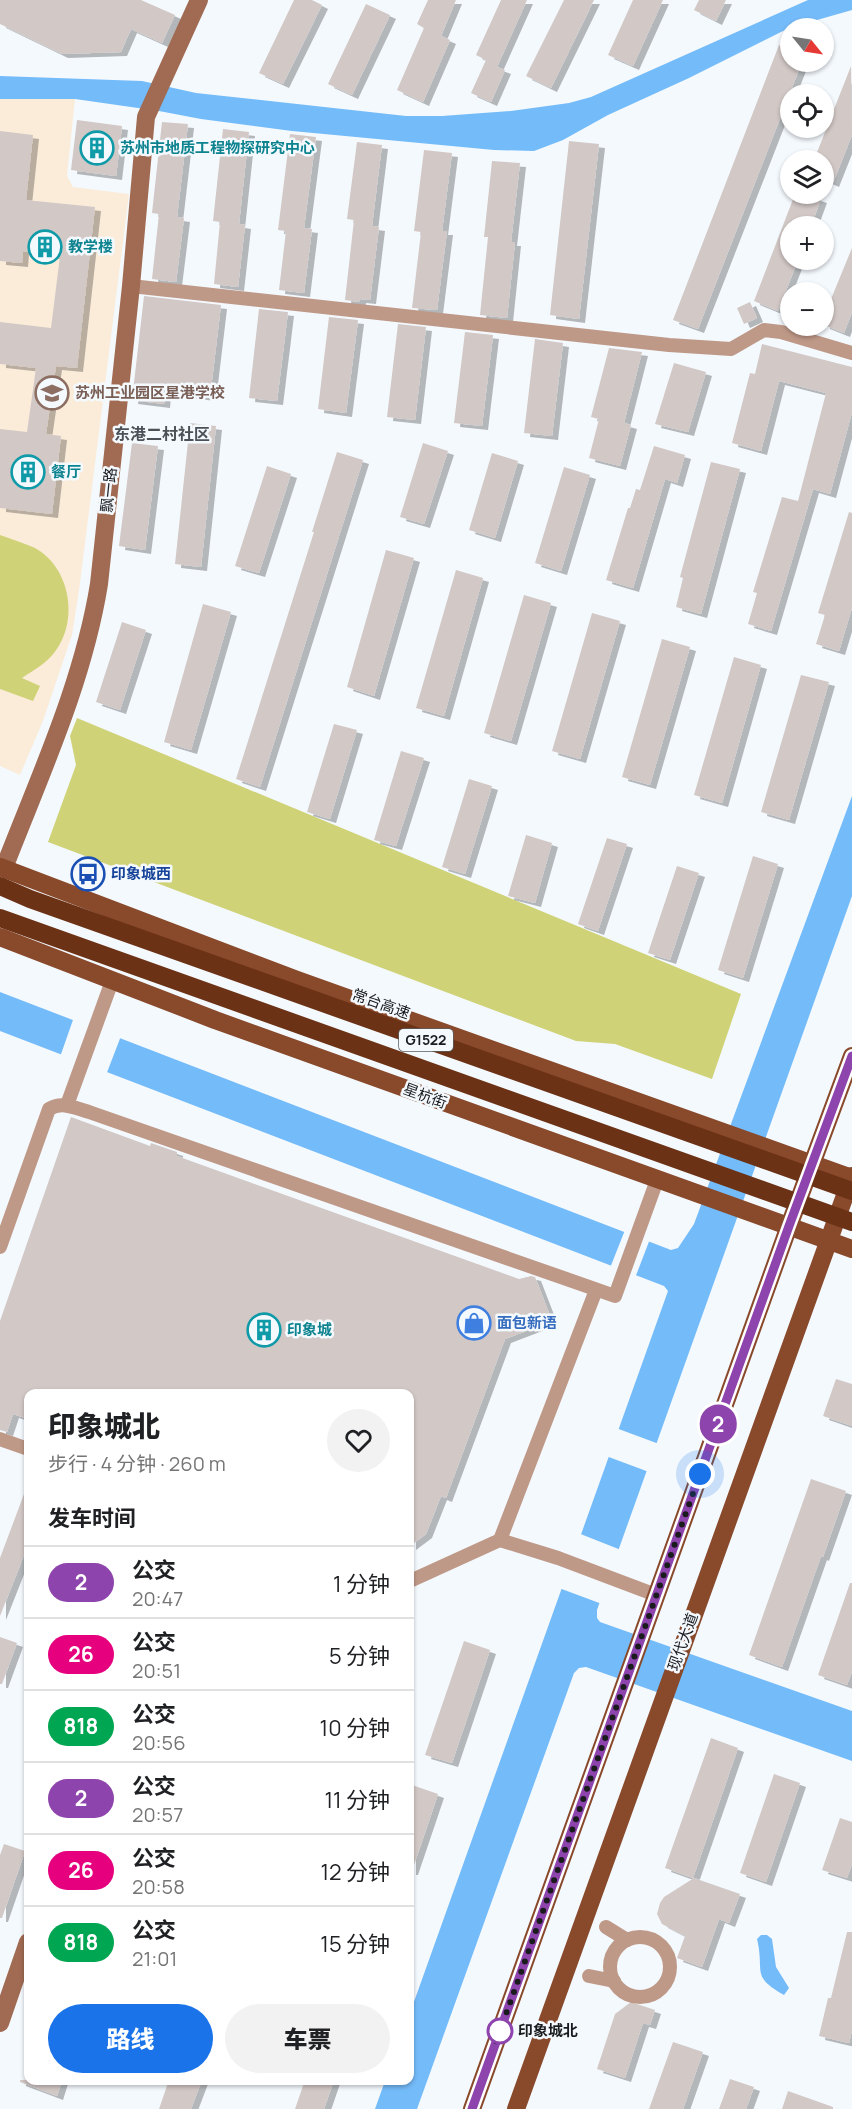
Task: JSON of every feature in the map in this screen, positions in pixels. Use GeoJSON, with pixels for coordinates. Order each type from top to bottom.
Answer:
{"type":"FeatureCollection","features":[{"type":"Feature","properties":{"kind":"highway","name":"常台高速"},"geometry":{"type":"LineString","coordinates":[[1,874],[30,899],[852,1191]]}},
{"type":"Feature","properties":{"kind":"highway","name":"G1522"},"geometry":{"type":"LineString","coordinates":[[0,918],[852,1222]]}},
{"type":"Feature","properties":{"kind":"main road"},"geometry":{"type":"LineString","coordinates":[[1,874],[852,1177]]}},
{"type":"Feature","properties":{"kind":"main road","name":"星杭街"},"geometry":{"type":"LineString","coordinates":[[0,937],[226,1024],[852,1249]]}},
{"type":"Feature","properties":{"kind":"main road"},"geometry":{"type":"LineString","coordinates":[[472,2109],[852,1056]]}},
{"type":"Feature","properties":{"kind":"main road","name":"现代大道"},"geometry":{"type":"LineString","coordinates":[[516,2109],[852,1177]]}},
{"type":"Feature","properties":{"kind":"street","name":"飘一路"},"geometry":{"type":"LineString","coordinates":[[1,874],[78,676],[94,617],[131,286],[146,117],[199,0]]}},
{"type":"Feature","properties":{"kind":"street"},"geometry":{"type":"LineString","coordinates":[[131,286],[690,347],[731,349],[764,330],[780,332],[852,353]]}},
{"type":"Feature","properties":{"kind":"street"},"geometry":{"type":"LineString","coordinates":[[67,1105],[112,981]]}},
{"type":"Feature","properties":{"kind":"street"},"geometry":{"type":"LineString","coordinates":[[0,1247],[49,1109],[56,1104],[67,1105],[615,1296],[657,1180]]}},
{"type":"Feature","properties":{"kind":"street"},"geometry":{"type":"LineString","coordinates":[[500,1540],[596,1290]]}},
{"type":"Feature","properties":{"kind":"street"},"geometry":{"type":"LineString","coordinates":[[0,1439],[24,1448]]}},
{"type":"Feature","properties":{"kind":"street"},"geometry":{"type":"LineString","coordinates":[[414,1579],[500,1540],[558,1558],[656,1595]]}},
{"type":"Feature","properties":{"kind":"street"},"geometry":{"type":"LineString","coordinates":[[606,1927],[627,1940]]}},
{"type":"Feature","properties":{"kind":"street"},"geometry":{"type":"LineString","coordinates":[[646,1937],[663,1947],[668,1955],[669,1976],[657,1991],[648,1996],[628,1994],[614,1981],[611,1962],[614,1953],[627,1940],[646,1937]]}},
{"type":"Feature","properties":{"kind":"street"},"geometry":{"type":"LineString","coordinates":[[0,2023],[24,1954]]}},
{"type":"Feature","properties":{"kind":"street"},"geometry":{"type":"LineString","coordinates":[[589,1976],[614,1981]]}},
{"type":"Feature","properties":{"kind":"shaded area","name":"苏州工业园区星港学校"},"geometry":{"type":"Polygon","coordinates":[[[0,99],[75,99],[67,176],[73,187],[129,194],[72,635],[43,721],[20,775],[0,766],[0,99]]]}},
{"type":"Feature","properties":{"kind":"green space"},"geometry":{"type":"Polygon","coordinates":[[[0,535],[35,548],[47,557],[63,581],[67,596],[69,611],[62,640],[47,660],[22,678],[40,686],[33,701],[0,689],[0,535]]]}},
{"type":"Feature","properties":{"kind":"green space"},"geometry":{"type":"Polygon","coordinates":[[[77,718],[741,994],[712,1079],[615,1044],[576,1041],[48,842],[76,765],[70,736],[77,718]]]}},
{"type":"Feature","properties":{"kind":"water"},"geometry":{"type":"Polygon","coordinates":[[[808,0],[852,0],[852,10],[824,18],[780,18],[780,32],[608,115],[563,140],[534,151],[494,150],[292,131],[75,99],[0,99],[0,76],[142,81],[196,93],[406,116],[511,111],[569,103],[591,97],[808,0]]]}},
{"type":"Feature","properties":{"kind":"water"},"geometry":{"type":"Polygon","coordinates":[[[852,796],[852,896],[597,1610],[597,1618],[600,1622],[852,1711],[852,1761],[586,1667],[579,1668],[574,1673],[417,2109],[375,2109],[384,2085],[414,2085],[414,2002],[668,1291],[664,1286],[0,1031],[0,992],[671,1250],[678,1248],[694,1224],[852,796]]]}},
{"type":"Feature","properties":{"kind":"water"},"geometry":{"type":"Polygon","coordinates":[[[761,1935],[767,1935],[772,1939],[776,1967],[789,1988],[784,1995],[763,1978],[757,1939],[761,1935]]]}},
{"type":"Feature","properties":{"kind":"pier"},"geometry":{"type":"Polygon","coordinates":[[[74,1017],[121,1036],[106,1075],[60,1057],[74,1017]]]}},
{"type":"Feature","properties":{"kind":"pier"},"geometry":{"type":"Polygon","coordinates":[[[625,1230],[650,1239],[635,1278],[610,1268],[625,1230]]]}},
{"type":"Feature","properties":{"kind":"pier"},"geometry":{"type":"Polygon","coordinates":[[[616,1428],[659,1444],[649,1472],[606,1456],[616,1428]]]}},
{"type":"Feature","properties":{"kind":"pier"},"geometry":{"type":"Polygon","coordinates":[[[578,1533],[621,1550],[602,1604],[559,1588],[578,1533]]]}},
{"type":"Feature","properties":{"kind":"building"},"geometry":{"type":"Polygon","coordinates":[[[0,0],[141,0],[175,15],[162,43],[131,29],[121,52],[62,54],[0,24],[0,0]]]}},
{"type":"Feature","properties":{"kind":"building"},"geometry":{"type":"Polygon","coordinates":[[[294,0],[312,0],[322,5],[283,84],[259,73],[294,0]]]}},
{"type":"Feature","properties":{"kind":"building"},"geometry":{"type":"Polygon","coordinates":[[[428,0],[456,0],[441,36],[450,40],[423,102],[397,90],[424,28],[417,24],[428,0]]]}},
{"type":"Feature","properties":{"kind":"building"},"geometry":{"type":"Polygon","coordinates":[[[501,0],[527,0],[497,67],[505,70],[491,102],[471,93],[486,60],[476,55],[501,0]]]}},
{"type":"Feature","properties":{"kind":"building"},"geometry":{"type":"Polygon","coordinates":[[[564,0],[594,0],[551,88],[526,76],[564,0]]]}},
{"type":"Feature","properties":{"kind":"building"},"geometry":{"type":"Polygon","coordinates":[[[633,0],[663,0],[633,66],[608,55],[633,0]]]}},
{"type":"Feature","properties":{"kind":"building"},"geometry":{"type":"Polygon","coordinates":[[[699,0],[726,0],[716,21],[694,10],[699,0]]]}},
{"type":"Feature","properties":{"kind":"building"},"geometry":{"type":"Polygon","coordinates":[[[366,4],[390,15],[352,95],[328,84],[366,4]]]}},
{"type":"Feature","properties":{"kind":"building"},"geometry":{"type":"Polygon","coordinates":[[[779,45],[780,72],[798,72],[793,84],[780,84],[780,118],[698,329],[673,320],[779,45]]]}},
{"type":"Feature","properties":{"kind":"building"},"geometry":{"type":"Polygon","coordinates":[[[851,66],[852,135],[834,180],[834,150],[818,150],[823,138],[834,138],[834,109],[851,66]]]}},
{"type":"Feature","properties":{"kind":"building","name":"苏州市地质工程物探研究中心"},"geometry":{"type":"Polygon","coordinates":[[[77,120],[122,126],[116,176],[71,170],[77,120]]]}},
{"type":"Feature","properties":{"kind":"building"},"geometry":{"type":"Polygon","coordinates":[[[162,122],[188,124],[177,217],[184,218],[176,282],[152,279],[159,214],[152,213],[162,122]]]}},
{"type":"Feature","properties":{"kind":"building"},"geometry":{"type":"Polygon","coordinates":[[[223,129],[249,132],[239,224],[245,225],[238,287],[214,284],[220,222],[213,221],[223,129]]]}},
{"type":"Feature","properties":{"kind":"building","name":"教学楼"},"geometry":{"type":"Polygon","coordinates":[[[0,131],[33,135],[26,200],[95,207],[77,368],[56,366],[46,434],[61,436],[52,514],[0,508],[0,429],[27,432],[36,368],[0,364],[0,322],[51,328],[60,256],[23,251],[22,263],[0,261],[0,131]]]}},
{"type":"Feature","properties":{"kind":"building"},"geometry":{"type":"Polygon","coordinates":[[[290,134],[316,137],[304,228],[312,229],[304,293],[279,290],[286,231],[278,230],[290,134]]]}},
{"type":"Feature","properties":{"kind":"building"},"geometry":{"type":"Polygon","coordinates":[[[569,141],[599,144],[579,319],[550,315],[569,141]]]}},
{"type":"Feature","properties":{"kind":"building"},"geometry":{"type":"Polygon","coordinates":[[[357,142],[382,145],[372,226],[379,227],[370,300],[360,299],[360,302],[345,300],[354,220],[347,219],[357,142]]]}},
{"type":"Feature","properties":{"kind":"building"},"geometry":{"type":"Polygon","coordinates":[[[424,150],[452,153],[442,231],[447,231],[437,310],[412,308],[421,232],[414,231],[424,150]]]}},
{"type":"Feature","properties":{"kind":"building"},"geometry":{"type":"Polygon","coordinates":[[[492,161],[520,163],[511,242],[515,242],[507,318],[480,315],[488,237],[484,237],[492,161]]]}},
{"type":"Feature","properties":{"kind":"building"},"geometry":{"type":"Polygon","coordinates":[[[791,204],[819,204],[815,216],[787,216],[791,204]]]}},
{"type":"Feature","properties":{"kind":"building"},"geometry":{"type":"Polygon","coordinates":[[[780,233],[780,270],[794,270],[789,282],[780,282],[778,311],[754,301],[780,233]]]}},
{"type":"Feature","properties":{"kind":"building"},"geometry":{"type":"Polygon","coordinates":[[[852,248],[852,312],[844,333],[834,329],[834,292],[852,248]]]}},
{"type":"Feature","properties":{"kind":"building"},"geometry":{"type":"Polygon","coordinates":[[[144,296],[221,305],[210,397],[165,392],[164,404],[132,400],[144,296]]]}},
{"type":"Feature","properties":{"kind":"building"},"geometry":{"type":"Polygon","coordinates":[[[750,302],[757,318],[744,324],[737,308],[750,302]]]}},
{"type":"Feature","properties":{"kind":"building"},"geometry":{"type":"Polygon","coordinates":[[[259,309],[288,312],[277,401],[249,398],[259,309]]]}},
{"type":"Feature","properties":{"kind":"building"},"geometry":{"type":"Polygon","coordinates":[[[329,317],[358,320],[346,413],[318,409],[329,317]]]}},
{"type":"Feature","properties":{"kind":"building"},"geometry":{"type":"Polygon","coordinates":[[[398,324],[426,327],[415,420],[387,417],[398,324]]]}},
{"type":"Feature","properties":{"kind":"building"},"geometry":{"type":"Polygon","coordinates":[[[465,332],[493,335],[482,426],[454,423],[465,332]]]}},
{"type":"Feature","properties":{"kind":"building"},"geometry":{"type":"Polygon","coordinates":[[[535,339],[563,343],[552,436],[524,433],[535,339]]]}},
{"type":"Feature","properties":{"kind":"building"},"geometry":{"type":"Polygon","coordinates":[[[762,344],[852,367],[852,412],[830,494],[813,489],[771,631],[748,624],[757,593],[753,592],[782,497],[798,501],[826,393],[779,381],[761,451],[732,443],[750,373],[755,374],[762,344]]]}},
{"type":"Feature","properties":{"kind":"building"},"geometry":{"type":"Polygon","coordinates":[[[609,348],[642,352],[624,423],[631,425],[620,466],[589,458],[599,419],[591,417],[609,348]]]}},
{"type":"Feature","properties":{"kind":"building"},"geometry":{"type":"Polygon","coordinates":[[[674,363],[706,372],[688,432],[655,424],[674,363]]]}},
{"type":"Feature","properties":{"kind":"building"},"geometry":{"type":"Polygon","coordinates":[[[190,423],[216,426],[201,567],[175,564],[190,423]]]}},
{"type":"Feature","properties":{"kind":"building"},"geometry":{"type":"Polygon","coordinates":[[[132,443],[158,446],[145,550],[119,546],[132,443]]]}},
{"type":"Feature","properties":{"kind":"building"},"geometry":{"type":"Polygon","coordinates":[[[423,443],[448,451],[424,524],[400,517],[423,443]]]}},
{"type":"Feature","properties":{"kind":"building"},"geometry":{"type":"Polygon","coordinates":[[[654,446],[685,455],[677,483],[665,479],[633,588],[606,580],[628,508],[630,508],[636,489],[640,490],[654,446]]]}},
{"type":"Feature","properties":{"kind":"building"},"geometry":{"type":"Polygon","coordinates":[[[337,452],[363,460],[260,787],[236,779],[337,452]]]}},
{"type":"Feature","properties":{"kind":"building"},"geometry":{"type":"Polygon","coordinates":[[[492,453],[518,461],[495,538],[469,530],[492,453]]]}},
{"type":"Feature","properties":{"kind":"building"},"geometry":{"type":"Polygon","coordinates":[[[711,462],[740,469],[701,614],[676,607],[683,578],[680,577],[711,462]]]}},
{"type":"Feature","properties":{"kind":"building"},"geometry":{"type":"Polygon","coordinates":[[[267,466],[291,474],[259,573],[235,566],[267,466]]]}},
{"type":"Feature","properties":{"kind":"building"},"geometry":{"type":"Polygon","coordinates":[[[564,467],[590,475],[561,571],[535,563],[564,467]]]}},
{"type":"Feature","properties":{"kind":"building"},"geometry":{"type":"Polygon","coordinates":[[[849,512],[852,513],[852,608],[839,651],[816,644],[825,615],[818,613],[849,512]]]}},
{"type":"Feature","properties":{"kind":"building"},"geometry":{"type":"Polygon","coordinates":[[[386,550],[414,558],[374,696],[347,687],[386,550]]]}},
{"type":"Feature","properties":{"kind":"building"},"geometry":{"type":"Polygon","coordinates":[[[456,570],[483,578],[444,716],[416,708],[456,570]]]}},
{"type":"Feature","properties":{"kind":"building"},"geometry":{"type":"Polygon","coordinates":[[[524,595],[551,603],[511,741],[484,733],[524,595]]]}},
{"type":"Feature","properties":{"kind":"building"},"geometry":{"type":"Polygon","coordinates":[[[203,604],[231,612],[191,750],[164,742],[203,604]]]}},
{"type":"Feature","properties":{"kind":"building"},"geometry":{"type":"Polygon","coordinates":[[[592,613],[620,621],[580,759],[552,751],[592,613]]]}},
{"type":"Feature","properties":{"kind":"building"},"geometry":{"type":"Polygon","coordinates":[[[122,622],[146,630],[120,710],[96,702],[122,622]]]}},
{"type":"Feature","properties":{"kind":"building"},"geometry":{"type":"Polygon","coordinates":[[[662,639],[690,647],[650,785],[622,777],[662,639]]]}},
{"type":"Feature","properties":{"kind":"building"},"geometry":{"type":"Polygon","coordinates":[[[734,657],[761,665],[722,803],[694,795],[734,657]]]}},
{"type":"Feature","properties":{"kind":"building"},"geometry":{"type":"Polygon","coordinates":[[[801,675],[829,682],[789,820],[761,812],[801,675]]]}},
{"type":"Feature","properties":{"kind":"building"},"geometry":{"type":"Polygon","coordinates":[[[334,724],[357,730],[330,819],[307,812],[334,724]]]}},
{"type":"Feature","properties":{"kind":"building"},"geometry":{"type":"Polygon","coordinates":[[[401,751],[424,758],[396,846],[374,840],[401,751]]]}},
{"type":"Feature","properties":{"kind":"building"},"geometry":{"type":"Polygon","coordinates":[[[469,779],[492,786],[465,874],[442,867],[469,779]]]}},
{"type":"Feature","properties":{"kind":"building"},"geometry":{"type":"Polygon","coordinates":[[[526,835],[552,843],[535,903],[508,896],[526,835]]]}},
{"type":"Feature","properties":{"kind":"building"},"geometry":{"type":"Polygon","coordinates":[[[607,838],[627,844],[598,931],[578,924],[607,838]]]}},
{"type":"Feature","properties":{"kind":"building"},"geometry":{"type":"Polygon","coordinates":[[[753,856],[778,864],[743,978],[718,970],[753,856]]]}},
{"type":"Feature","properties":{"kind":"building"},"geometry":{"type":"Polygon","coordinates":[[[677,866],[699,873],[670,960],[648,953],[677,866]]]}},
{"type":"Feature","properties":{"kind":"building","name":"印象城"},"geometry":{"type":"Polygon","coordinates":[[[71,1117],[150,1146],[151,1143],[177,1152],[177,1156],[519,1279],[535,1277],[552,1321],[505,1339],[446,1498],[441,1496],[426,1534],[414,1543],[414,1389],[24,1389],[24,1418],[13,1414],[7,1432],[0,1430],[0,1321],[71,1117]]]}},
{"type":"Feature","properties":{"kind":"building"},"geometry":{"type":"Polygon","coordinates":[[[836,1379],[852,1384],[852,1426],[823,1416],[836,1379]]]}},
{"type":"Feature","properties":{"kind":"building"},"geometry":{"type":"Polygon","coordinates":[[[811,1479],[846,1491],[782,1667],[749,1655],[811,1479]]]}},
{"type":"Feature","properties":{"kind":"building"},"geometry":{"type":"Polygon","coordinates":[[[24,1494],[24,1555],[0,1616],[0,1558],[24,1494]]]}},
{"type":"Feature","properties":{"kind":"building"},"geometry":{"type":"Polygon","coordinates":[[[850,1583],[852,1583],[852,1671],[847,1685],[818,1675],[850,1583]]]}},
{"type":"Feature","properties":{"kind":"building"},"geometry":{"type":"Polygon","coordinates":[[[0,1637],[17,1643],[2,1684],[0,1684],[0,1637]]]}},
{"type":"Feature","properties":{"kind":"building"},"geometry":{"type":"Polygon","coordinates":[[[464,1641],[490,1650],[452,1763],[425,1755],[464,1641]]]}},
{"type":"Feature","properties":{"kind":"building"},"geometry":{"type":"Polygon","coordinates":[[[711,1738],[738,1748],[693,1878],[665,1868],[711,1738]]]}},
{"type":"Feature","properties":{"kind":"building"},"geometry":{"type":"Polygon","coordinates":[[[774,1774],[800,1783],[766,1882],[740,1873],[774,1774]]]}},
{"type":"Feature","properties":{"kind":"building"},"geometry":{"type":"Polygon","coordinates":[[[414,1786],[438,1794],[414,1865],[414,1786]]]}},
{"type":"Feature","properties":{"kind":"building"},"geometry":{"type":"Polygon","coordinates":[[[840,1818],[852,1822],[852,1864],[847,1878],[822,1870],[840,1818]]]}},
{"type":"Feature","properties":{"kind":"building"},"geometry":{"type":"Polygon","coordinates":[[[4,1844],[24,1851],[2,1918],[0,1918],[0,1855],[4,1844]]]}},
{"type":"Feature","properties":{"kind":"building"},"geometry":{"type":"Polygon","coordinates":[[[694,1878],[740,1894],[729,1923],[719,1919],[702,1967],[677,1958],[685,1936],[662,1924],[657,1914],[664,1897],[694,1878]]]}},
{"type":"Feature","properties":{"kind":"building"},"geometry":{"type":"Polygon","coordinates":[[[847,1932],[852,1932],[852,2030],[849,2043],[819,2036],[847,1932]]]}},
{"type":"Feature","properties":{"kind":"building"},"geometry":{"type":"Polygon","coordinates":[[[631,2002],[655,2010],[650,2025],[643,2023],[625,2078],[597,2069],[615,2014],[631,2002]]]}},
{"type":"Feature","properties":{"kind":"building"},"geometry":{"type":"Polygon","coordinates":[[[673,2042],[703,2052],[683,2109],[649,2109],[673,2042]]]}},
{"type":"Feature","properties":{"kind":"building"},"geometry":{"type":"Polygon","coordinates":[[[730,2079],[754,2087],[746,2109],[719,2109],[730,2079]]]}},
{"type":"Feature","properties":{"kind":"building"},"geometry":{"type":"Polygon","coordinates":[[[28,2085],[60,2085],[57,2096],[28,2085]]]}},
{"type":"Feature","properties":{"kind":"building"},"geometry":{"type":"Polygon","coordinates":[[[167,2085],[200,2085],[191,2109],[159,2109],[167,2085]]]}},
{"type":"Feature","properties":{"kind":"building"},"geometry":{"type":"Polygon","coordinates":[[[303,2085],[332,2085],[324,2109],[295,2109],[303,2085]]]}},
{"type":"Feature","properties":{"kind":"building"},"geometry":{"type":"Polygon","coordinates":[[[788,2091],[833,2107],[833,2109],[782,2109],[788,2091]]]}},
{"type":"Feature","properties":{"kind":"bus line","name":"2"},"geometry":{"type":"LineString","coordinates":[[472,2109],[852,1056]]}},
{"type":"Feature","properties":{"kind":"place","name":"苏州市地质工程物探研究中心"},"geometry":{"type":"Point","coordinates":[97,148]}},
{"type":"Feature","properties":{"kind":"place","name":"教学楼"},"geometry":{"type":"Point","coordinates":[45,247]}},
{"type":"Feature","properties":{"kind":"place","name":"苏州工业园区星港学校"},"geometry":{"type":"Point","coordinates":[52,393]}},
{"type":"Feature","properties":{"kind":"place","name":"餐厅"},"geometry":{"type":"Point","coordinates":[28,472]}},
{"type":"Feature","properties":{"kind":"place","name":"印象城西"},"geometry":{"type":"Point","coordinates":[88,874]}},
{"type":"Feature","properties":{"kind":"place","name":"面包新语"},"geometry":{"type":"Point","coordinates":[474,1323]}},
{"type":"Feature","properties":{"kind":"place","name":"印象城"},"geometry":{"type":"Point","coordinates":[264,1330]}},
{"type":"Feature","properties":{"kind":"place","name":"印象城北"},"geometry":{"type":"Point","coordinates":[500,2031]}},
{"type":"Feature","properties":{"kind":"district","name":"东港二村社区"},"geometry":{"type":"Point","coordinates":[162,434]}},
{"type":"Feature","properties":{"kind":"route"},"geometry":{"type":"LineString","coordinates":[[500,2031],[496,2042],[700,1474]]}}]}
